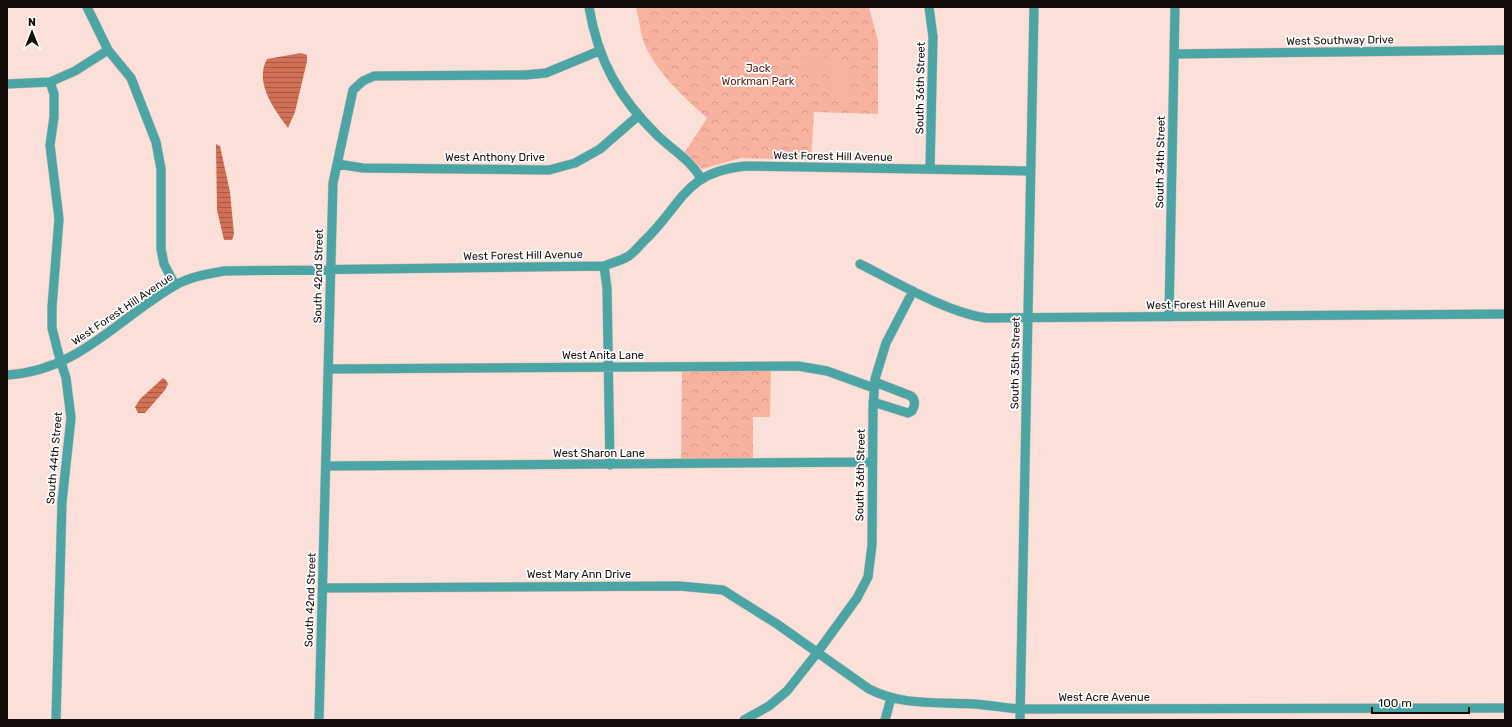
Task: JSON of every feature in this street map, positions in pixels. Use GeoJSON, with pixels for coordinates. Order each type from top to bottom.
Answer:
{"type":"FeatureCollection","features":[{"type":"Feature","properties":{"kind":"street"},"geometry":{"type":"LineString","coordinates":[[87,7],[108,50],[131,78],[156,142],[161,169],[161,249],[164,264],[175,285]]}},
{"type":"Feature","properties":{"kind":"street"},"geometry":{"type":"LineString","coordinates":[[589,7],[599,51],[618,88],[638,116],[660,138],[684,157],[701,178]]}},
{"type":"Feature","properties":{"kind":"street","name":"South 36th Street"},"geometry":{"type":"LineString","coordinates":[[930,7],[933,37],[930,169]]}},
{"type":"Feature","properties":{"kind":"street","name":"South 35th Street"},"geometry":{"type":"LineString","coordinates":[[1020,720],[1028,319],[1029,172],[1034,7]]}},
{"type":"Feature","properties":{"kind":"street","name":"South 34th Street"},"geometry":{"type":"LineString","coordinates":[[1169,317],[1176,7]]}},
{"type":"Feature","properties":{"kind":"street"},"geometry":{"type":"LineString","coordinates":[[7,84],[50,82],[76,71],[108,50]]}},
{"type":"Feature","properties":{"kind":"street","name":"West Southway Drive"},"geometry":{"type":"LineString","coordinates":[[1175,54],[1505,50]]}},
{"type":"Feature","properties":{"kind":"street","name":"South 42nd Street"},"geometry":{"type":"LineString","coordinates":[[319,720],[332,183],[353,90],[363,81],[374,76],[525,75],[546,73],[599,51]]}},
{"type":"Feature","properties":{"kind":"street","name":"South 44th Street"},"geometry":{"type":"LineString","coordinates":[[50,82],[54,94],[54,117],[50,145],[59,219],[52,307],[52,328],[70,394],[71,418],[62,509],[56,720]]}},
{"type":"Feature","properties":{"kind":"street","name":"West Anthony Drive"},"geometry":{"type":"LineString","coordinates":[[337,164],[363,168],[549,170],[575,163],[600,149],[638,116]]}},
{"type":"Feature","properties":{"kind":"street","name":"West Forest Hill Avenue"},"geometry":{"type":"LineString","coordinates":[[7,375],[38,371],[62,362],[98,340],[175,285],[199,276],[224,271],[604,266],[628,257],[652,234],[680,198],[701,178],[725,168],[745,166],[1029,172]]}},
{"type":"Feature","properties":{"kind":"street","name":"West Forest Hill Avenue"},"geometry":{"type":"LineString","coordinates":[[860,264],[913,291],[961,312],[979,317],[1028,319],[1505,314]]}},
{"type":"Feature","properties":{"kind":"street"},"geometry":{"type":"LineString","coordinates":[[604,266],[608,288],[610,465]]}},
{"type":"Feature","properties":{"kind":"street","name":"South 36th Street"},"geometry":{"type":"LineString","coordinates":[[817,653],[857,598],[868,577],[872,545],[874,385],[879,361],[886,343],[913,291]]}},
{"type":"Feature","properties":{"kind":"street","name":"West Anita Lane"},"geometry":{"type":"LineString","coordinates":[[328,369],[808,366],[911,396],[914,399],[912,411],[908,413],[873,402]]}},
{"type":"Feature","properties":{"kind":"street","name":"West Sharon Lane"},"geometry":{"type":"LineString","coordinates":[[326,466],[872,462]]}},
{"type":"Feature","properties":{"kind":"street","name":"West Mary Ann Drive"},"geometry":{"type":"LineString","coordinates":[[323,588],[679,586],[723,590],[817,653]]}},
{"type":"Feature","properties":{"kind":"street"},"geometry":{"type":"LineString","coordinates":[[744,720],[760,712],[779,698],[817,653]]}},
{"type":"Feature","properties":{"kind":"street","name":"West Acre Avenue"},"geometry":{"type":"LineString","coordinates":[[817,653],[869,689],[891,698],[909,701],[975,704],[1020,709],[1505,708]]}},
{"type":"Feature","properties":{"kind":"street"},"geometry":{"type":"LineString","coordinates":[[885,720],[891,698]]}},
{"type":"Feature","properties":{"kind":"green space","name":"Jack Workman Park"},"geometry":{"type":"Polygon","coordinates":[[[636,7],[869,7],[878,41],[878,114],[814,112],[811,160],[741,158],[702,169],[685,152],[707,118],[670,83],[654,62],[643,40],[636,7]]]}},
{"type":"Feature","properties":{"kind":"green space"},"geometry":{"type":"Polygon","coordinates":[[[801,57],[828,58],[828,72],[800,71],[801,57]]]}},
{"type":"Feature","properties":{"kind":"green space"},"geometry":{"type":"Polygon","coordinates":[[[831,64],[849,64],[848,99],[830,99],[831,64]]]}},
{"type":"Feature","properties":{"kind":"green space"},"geometry":{"type":"Polygon","coordinates":[[[771,370],[770,417],[753,417],[753,460],[681,460],[682,371],[771,370]]]}},
{"type":"Feature","properties":{"kind":"shaded area"},"geometry":{"type":"Polygon","coordinates":[[[301,53],[307,55],[307,61],[295,112],[288,128],[277,113],[267,95],[263,77],[264,68],[267,59],[301,53]]]}},
{"type":"Feature","properties":{"kind":"shaded area"},"geometry":{"type":"Polygon","coordinates":[[[216,144],[220,146],[230,192],[234,234],[232,240],[224,240],[217,210],[216,144]]]}},
{"type":"Feature","properties":{"kind":"shaded area"},"geometry":{"type":"Polygon","coordinates":[[[163,378],[168,384],[165,390],[145,413],[138,413],[135,407],[140,399],[163,378]]]}}]}
